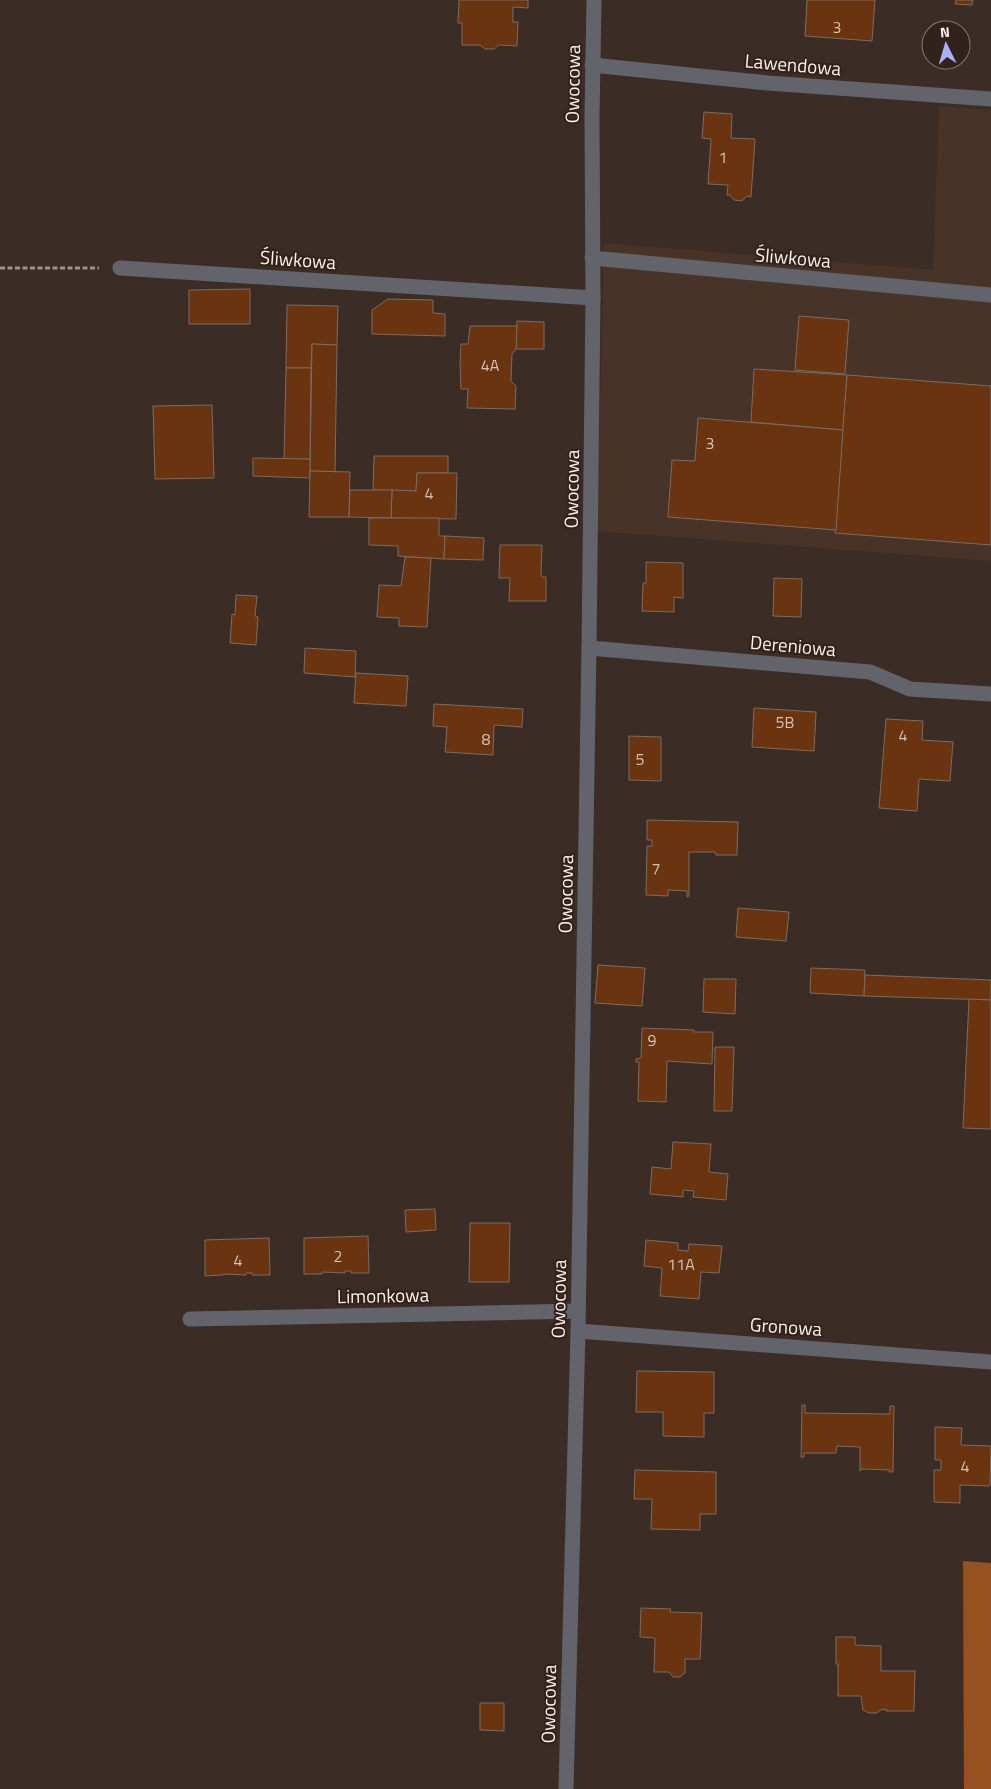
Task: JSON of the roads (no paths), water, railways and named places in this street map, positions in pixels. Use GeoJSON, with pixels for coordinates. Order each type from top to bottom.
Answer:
{"type":"FeatureCollection","features":[{"type":"Feature","properties":{"kind":"street","name":"Owocowa"},"geometry":{"type":"LineString","coordinates":[[566,1789],[578,1331],[589,648],[594,0]]}},
{"type":"Feature","properties":{"kind":"street","name":"Lawendowa"},"geometry":{"type":"LineString","coordinates":[[592,65],[768,83],[991,99]]}},
{"type":"Feature","properties":{"kind":"street","name":"Śliwkowa"},"geometry":{"type":"LineString","coordinates":[[592,258],[991,295]]}},
{"type":"Feature","properties":{"kind":"street","name":"Śliwkowa"},"geometry":{"type":"LineString","coordinates":[[120,268],[593,298]]}},
{"type":"Feature","properties":{"kind":"street","name":"Dereniowa"},"geometry":{"type":"LineString","coordinates":[[589,648],[870,672],[910,688],[991,694]]}},
{"type":"Feature","properties":{"kind":"street","name":"Limonkowa"},"geometry":{"type":"LineString","coordinates":[[190,1319],[578,1311]]}},
{"type":"Feature","properties":{"kind":"street","name":"Gronowa"},"geometry":{"type":"LineString","coordinates":[[578,1331],[991,1362]]}}]}
